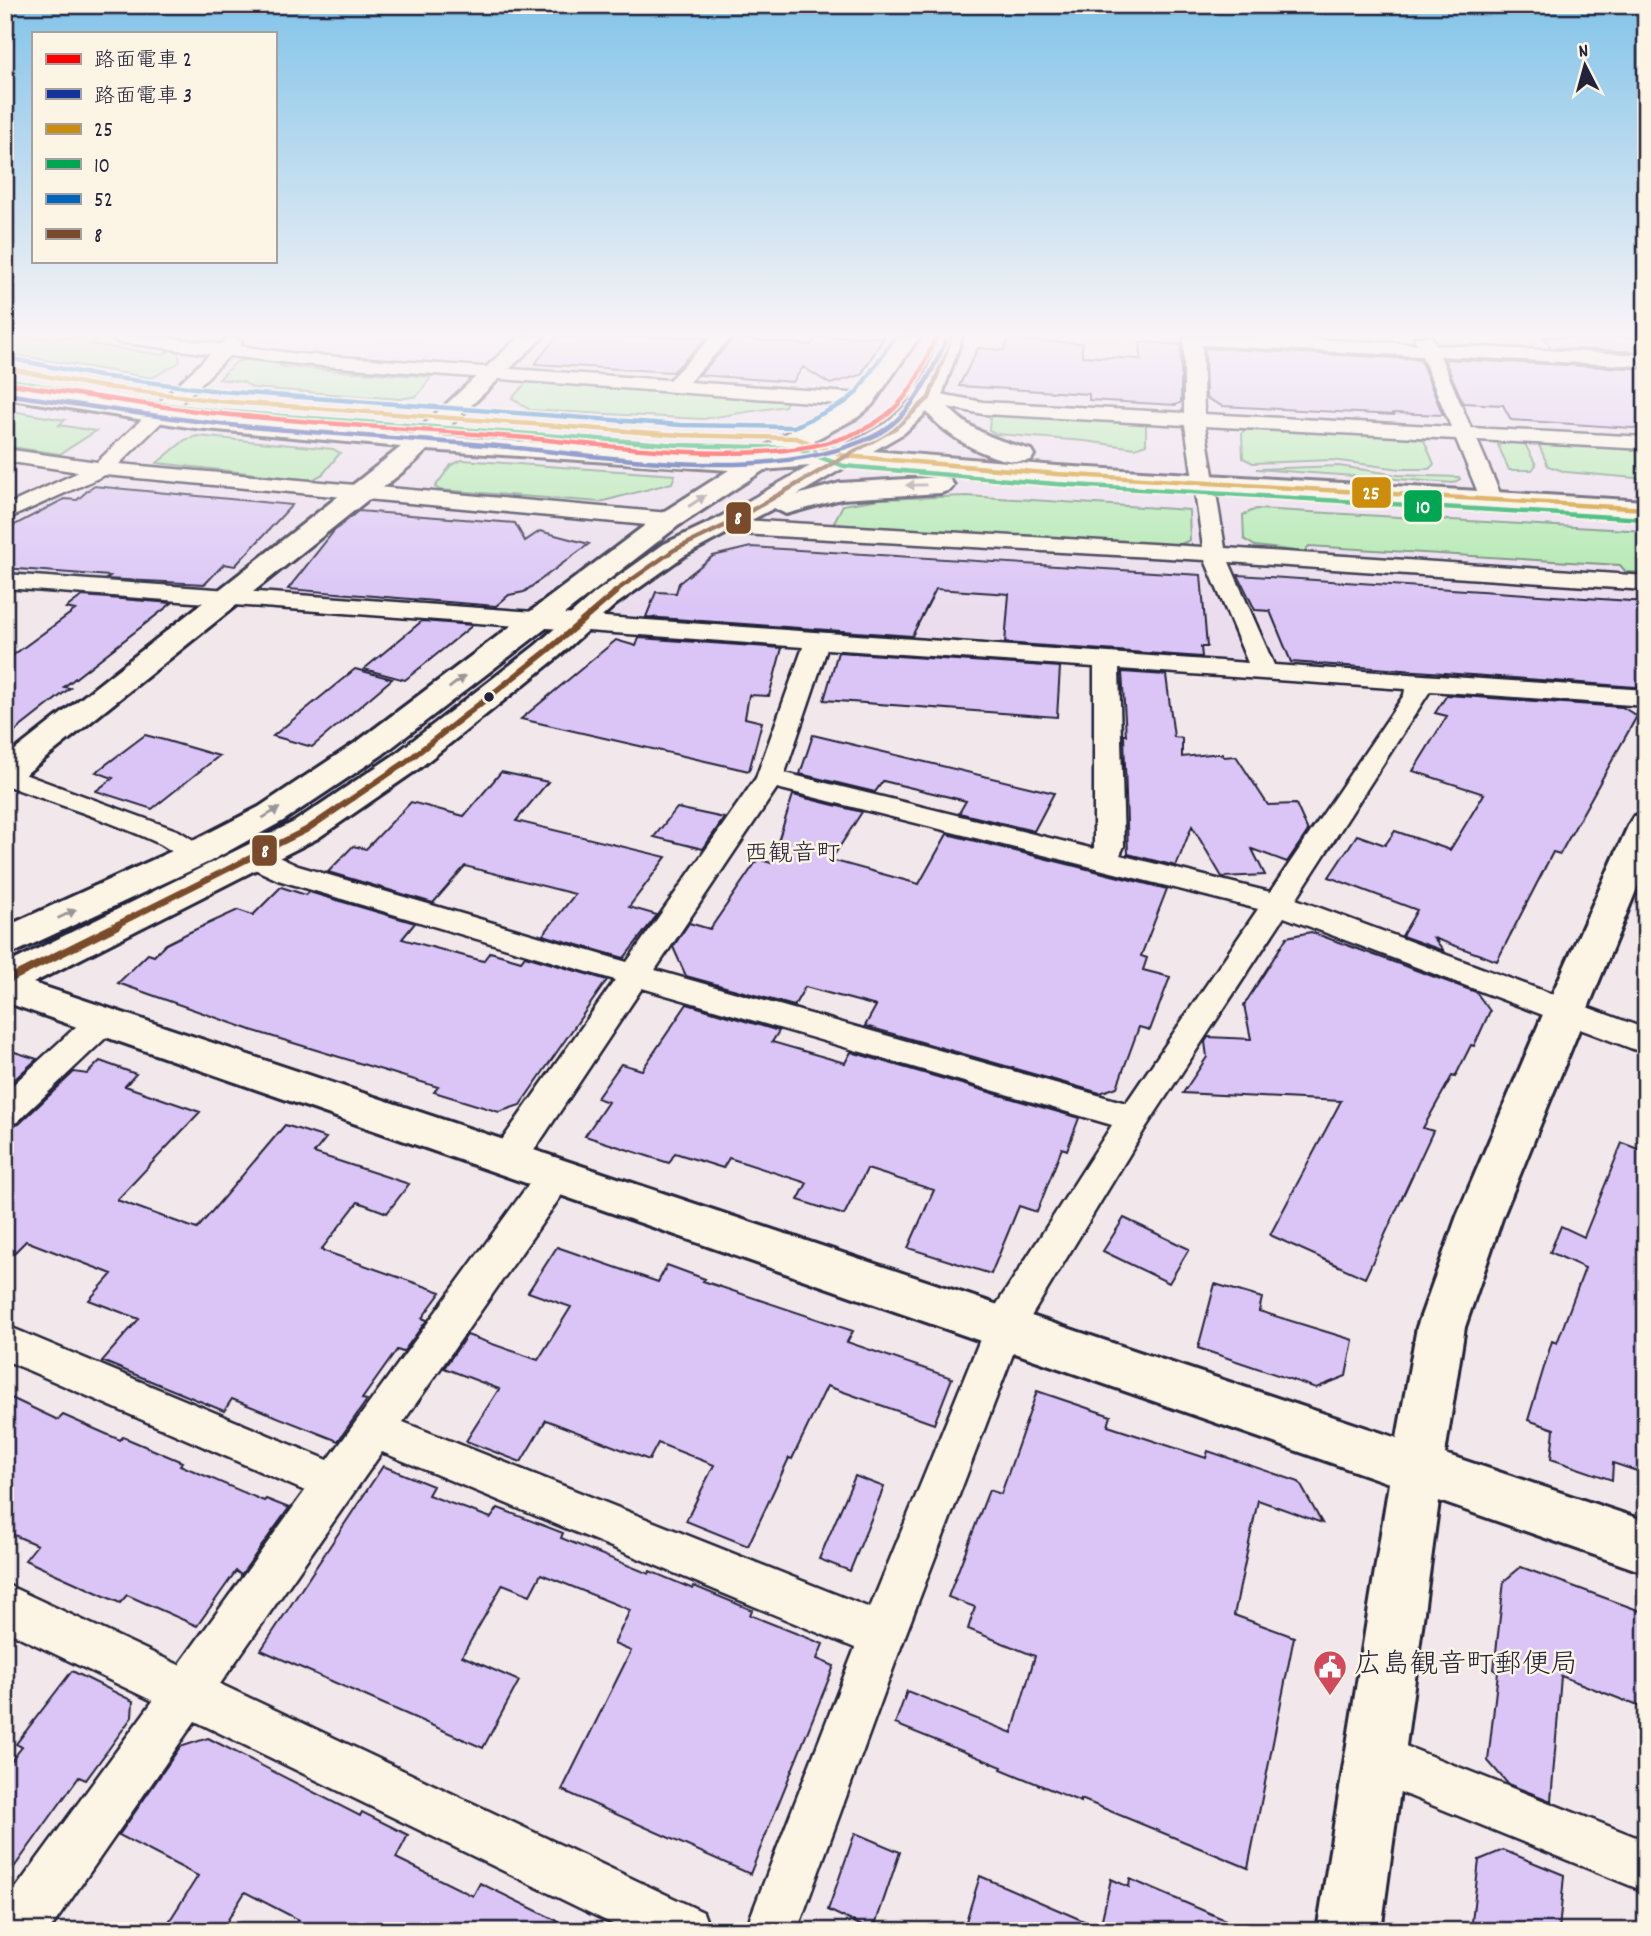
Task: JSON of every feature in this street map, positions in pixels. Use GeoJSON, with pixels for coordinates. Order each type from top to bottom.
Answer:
{"type":"FeatureCollection","features":[{"type":"Feature","properties":{"kind":"street"},"geometry":{"type":"LineString","coordinates":[[5,514],[102,468],[146,427]]}},
{"type":"Feature","properties":{"kind":"street"},"geometry":{"type":"LineString","coordinates":[[273,427],[422,442],[699,462],[755,463],[845,456],[1058,474],[1646,509]]}},
{"type":"Feature","properties":{"kind":"street"},"geometry":{"type":"LineString","coordinates":[[5,774],[422,442],[435,427]]}},
{"type":"Feature","properties":{"kind":"street"},"geometry":{"type":"LineString","coordinates":[[573,427],[680,435],[796,438],[845,456]]}},
{"type":"Feature","properties":{"kind":"street"},"geometry":{"type":"LineString","coordinates":[[5,942],[196,854],[271,814],[370,748],[669,520],[755,463],[819,427]]}},
{"type":"Feature","properties":{"kind":"street"},"geometry":{"type":"LineString","coordinates":[[5,981],[306,830],[406,762],[547,651],[576,623],[674,550],[724,526],[896,427]]}},
{"type":"Feature","properties":{"kind":"street"},"geometry":{"type":"LineString","coordinates":[[953,427],[982,445],[1023,456],[1091,465],[1129,478]]}},
{"type":"Feature","properties":{"kind":"street"},"geometry":{"type":"LineString","coordinates":[[1195,427],[1215,554],[1264,671]]}},
{"type":"Feature","properties":{"kind":"street"},"geometry":{"type":"LineString","coordinates":[[1346,427],[1646,443]]}},
{"type":"Feature","properties":{"kind":"street"},"geometry":{"type":"LineString","coordinates":[[1461,427],[1492,500]]}},
{"type":"Feature","properties":{"kind":"street"},"geometry":{"type":"LineString","coordinates":[[5,454],[102,468],[669,520]]}},
{"type":"Feature","properties":{"kind":"street"},"geometry":{"type":"LineString","coordinates":[[724,526],[840,491],[982,484],[1058,474]]}},
{"type":"Feature","properties":{"kind":"street"},"geometry":{"type":"LineString","coordinates":[[724,526],[1215,554],[1646,583]]}},
{"type":"Feature","properties":{"kind":"street"},"geometry":{"type":"LineString","coordinates":[[5,581],[817,641],[1646,698]]}},
{"type":"Feature","properties":{"kind":"street"},"geometry":{"type":"LineString","coordinates":[[508,1160],[770,778],[817,641]]}},
{"type":"Feature","properties":{"kind":"street"},"geometry":{"type":"LineString","coordinates":[[1104,859],[1110,846],[1106,661]]}},
{"type":"Feature","properties":{"kind":"street"},"geometry":{"type":"LineString","coordinates":[[771,1931],[882,1636],[1004,1327],[1134,1118],[1417,695],[1418,682]]}},
{"type":"Feature","properties":{"kind":"street"},"geometry":{"type":"LineString","coordinates":[[5,774],[169,837],[196,854]]}},
{"type":"Feature","properties":{"kind":"street"},"geometry":{"type":"LineString","coordinates":[[770,778],[1279,904],[1646,1042]]}},
{"type":"Feature","properties":{"kind":"street"},"geometry":{"type":"LineString","coordinates":[[1349,1931],[1417,1470],[1441,1327],[1480,1216],[1564,1012],[1646,824]]}},
{"type":"Feature","properties":{"kind":"street"},"geometry":{"type":"LineString","coordinates":[[254,858],[288,873],[1134,1118]]}},
{"type":"Feature","properties":{"kind":"street"},"geometry":{"type":"LineString","coordinates":[[5,988],[1646,1547]]}},
{"type":"Feature","properties":{"kind":"street"},"geometry":{"type":"LineString","coordinates":[[5,1113],[103,1021]]}},
{"type":"Feature","properties":{"kind":"street"},"geometry":{"type":"LineString","coordinates":[[17,1931],[555,1176]]}},
{"type":"Feature","properties":{"kind":"street"},"geometry":{"type":"LineString","coordinates":[[5,1342],[336,1484]]}},
{"type":"Feature","properties":{"kind":"street"},"geometry":{"type":"LineString","coordinates":[[375,1430],[882,1636]]}},
{"type":"Feature","properties":{"kind":"street"},"geometry":{"type":"LineString","coordinates":[[5,1606],[684,1931]]}},
{"type":"Feature","properties":{"kind":"street"},"geometry":{"type":"LineString","coordinates":[[1375,1758],[1646,1867]]}},
{"type":"Feature","properties":{"kind":"shaded area"},"geometry":{"type":"Polygon","coordinates":[[[5,427],[1646,427],[1646,696],[5,582],[5,427]]]}},
{"type":"Feature","properties":{"kind":"green space"},"geometry":{"type":"Polygon","coordinates":[[[5,427],[73,427],[96,431],[60,454],[5,446],[5,427]]]}},
{"type":"Feature","properties":{"kind":"green space"},"geometry":{"type":"Polygon","coordinates":[[[989,427],[1146,427],[1146,444],[1135,448],[996,434],[989,427]]]}},
{"type":"Feature","properties":{"kind":"green space"},"geometry":{"type":"Polygon","coordinates":[[[1246,428],[1416,437],[1424,440],[1434,464],[1429,469],[1401,469],[1331,460],[1253,463],[1243,458],[1242,433],[1246,428]]]}},
{"type":"Feature","properties":{"kind":"green space"},"geometry":{"type":"Polygon","coordinates":[[[197,436],[333,449],[340,453],[323,474],[312,480],[157,463],[185,440],[197,436]]]}},
{"type":"Feature","properties":{"kind":"green space"},"geometry":{"type":"Polygon","coordinates":[[[1524,442],[1536,465],[1532,470],[1509,470],[1498,445],[1524,442]]]}},
{"type":"Feature","properties":{"kind":"green space"},"geometry":{"type":"Polygon","coordinates":[[[1538,443],[1646,449],[1646,479],[1566,472],[1548,466],[1538,443]]]}},
{"type":"Feature","properties":{"kind":"green space"},"geometry":{"type":"Polygon","coordinates":[[[462,460],[675,475],[672,483],[600,502],[440,490],[435,487],[451,465],[462,460]]]}},
{"type":"Feature","properties":{"kind":"green space"},"geometry":{"type":"Polygon","coordinates":[[[1339,466],[1398,475],[1460,479],[1453,483],[1256,469],[1339,466]]]}},
{"type":"Feature","properties":{"kind":"green space"},"geometry":{"type":"Polygon","coordinates":[[[967,496],[1189,510],[1190,540],[1179,545],[841,525],[834,522],[843,505],[880,499],[967,496]]]}},
{"type":"Feature","properties":{"kind":"green space"},"geometry":{"type":"Polygon","coordinates":[[[1256,509],[1646,531],[1646,569],[1644,573],[1626,572],[1620,565],[1309,546],[1304,552],[1255,546],[1244,539],[1243,515],[1256,509]]]}},
{"type":"Feature","properties":{"kind":"building"},"geometry":{"type":"Polygon","coordinates":[[[93,486],[292,505],[235,566],[224,564],[205,584],[106,579],[110,576],[5,568],[5,530],[64,499],[77,500],[93,486]]]}},
{"type":"Feature","properties":{"kind":"building"},"geometry":{"type":"Polygon","coordinates":[[[358,511],[515,523],[525,541],[540,531],[589,544],[524,592],[509,595],[496,606],[288,589],[334,531],[358,511]]]}},
{"type":"Feature","properties":{"kind":"building"},"geometry":{"type":"Polygon","coordinates":[[[751,547],[1201,575],[1207,647],[1201,647],[1202,657],[1005,643],[1009,594],[936,589],[912,636],[646,617],[656,592],[676,593],[679,583],[713,556],[751,547]]]}},
{"type":"Feature","properties":{"kind":"building"},"geometry":{"type":"Polygon","coordinates":[[[1238,575],[1646,602],[1646,684],[1636,687],[1291,662],[1270,611],[1255,610],[1238,575]]]}},
{"type":"Feature","properties":{"kind":"building"},"geometry":{"type":"Polygon","coordinates":[[[82,596],[172,603],[64,687],[70,688],[5,739],[5,661],[75,610],[66,608],[82,596]]]}},
{"type":"Feature","properties":{"kind":"building"},"geometry":{"type":"Polygon","coordinates":[[[422,621],[473,625],[405,680],[364,669],[422,621]]]}},
{"type":"Feature","properties":{"kind":"building"},"geometry":{"type":"Polygon","coordinates":[[[639,638],[782,648],[769,696],[749,695],[745,718],[762,722],[749,771],[521,719],[616,640],[636,646],[639,638]]]}},
{"type":"Feature","properties":{"kind":"building"},"geometry":{"type":"Polygon","coordinates":[[[838,652],[1060,667],[1057,717],[824,700],[838,652]]]}},
{"type":"Feature","properties":{"kind":"building"},"geometry":{"type":"Polygon","coordinates":[[[355,669],[392,679],[312,747],[273,736],[355,669]]]}},
{"type":"Feature","properties":{"kind":"building"},"geometry":{"type":"Polygon","coordinates":[[[1122,672],[1166,675],[1174,737],[1182,738],[1182,757],[1211,754],[1236,756],[1268,805],[1296,804],[1308,831],[1287,862],[1252,849],[1265,875],[1222,877],[1192,826],[1176,866],[1128,854],[1122,672]]]}},
{"type":"Feature","properties":{"kind":"building"},"geometry":{"type":"Polygon","coordinates":[[[1447,695],[1622,707],[1637,716],[1560,854],[1553,852],[1497,961],[1434,938],[1444,951],[1402,936],[1417,910],[1329,877],[1357,835],[1385,845],[1395,831],[1450,850],[1484,794],[1413,771],[1447,716],[1435,713],[1447,695]]]}},
{"type":"Feature","properties":{"kind":"building"},"geometry":{"type":"Polygon","coordinates":[[[145,735],[219,756],[152,809],[96,791],[113,778],[96,772],[145,735]]]}},
{"type":"Feature","properties":{"kind":"building"},"geometry":{"type":"Polygon","coordinates":[[[813,735],[1054,793],[1034,831],[959,813],[966,801],[883,781],[875,792],[800,774],[813,735]]]}},
{"type":"Feature","properties":{"kind":"building"},"geometry":{"type":"Polygon","coordinates":[[[501,772],[548,782],[516,821],[666,857],[629,907],[657,915],[624,958],[543,935],[575,894],[465,866],[433,903],[328,872],[353,846],[366,849],[411,802],[464,816],[501,772]]]}},
{"type":"Feature","properties":{"kind":"building"},"geometry":{"type":"Polygon","coordinates":[[[793,795],[862,812],[831,860],[919,884],[947,834],[1167,889],[1141,956],[1147,958],[1143,970],[1170,977],[1150,1030],[1139,1027],[1117,1087],[1100,1093],[865,1026],[876,1006],[805,987],[794,1006],[686,976],[673,947],[689,923],[710,929],[758,859],[771,863],[793,795]]]}},
{"type":"Feature","properties":{"kind":"building"},"geometry":{"type":"Polygon","coordinates":[[[677,808],[724,818],[703,849],[654,837],[677,808]]]}},
{"type":"Feature","properties":{"kind":"building"},"geometry":{"type":"Polygon","coordinates":[[[281,887],[306,895],[309,892],[415,923],[402,939],[483,961],[490,952],[521,961],[525,956],[607,980],[520,1105],[499,1112],[434,1092],[438,1087],[254,1031],[118,983],[148,954],[154,956],[166,944],[238,910],[253,915],[281,887]]]}},
{"type":"Feature","properties":{"kind":"building"},"geometry":{"type":"Polygon","coordinates":[[[1311,932],[1476,992],[1490,1011],[1474,1046],[1471,1045],[1455,1077],[1452,1076],[1423,1128],[1433,1131],[1365,1278],[1270,1235],[1341,1101],[1183,1093],[1207,1057],[1205,1042],[1208,1037],[1251,1039],[1244,1005],[1287,937],[1311,932]]]}},
{"type":"Feature","properties":{"kind":"building"},"geometry":{"type":"Polygon","coordinates":[[[687,1004],[779,1031],[772,1042],[845,1063],[851,1052],[1079,1118],[1067,1150],[1062,1148],[1037,1212],[1019,1206],[991,1274],[908,1248],[934,1190],[867,1169],[844,1215],[798,1200],[807,1183],[729,1158],[723,1168],[675,1153],[669,1163],[585,1136],[608,1102],[597,1098],[621,1064],[642,1070],[687,1004]]]}},
{"type":"Feature","properties":{"kind":"building"},"geometry":{"type":"Polygon","coordinates":[[[5,1049],[37,1059],[5,1088],[5,1049]]]}},
{"type":"Feature","properties":{"kind":"building"},"geometry":{"type":"Polygon","coordinates":[[[100,1061],[136,1074],[125,1086],[200,1112],[117,1200],[197,1229],[285,1125],[326,1138],[314,1153],[409,1184],[387,1213],[358,1202],[321,1250],[441,1292],[422,1318],[427,1320],[403,1352],[397,1350],[362,1399],[367,1400],[338,1441],[232,1399],[224,1411],[102,1361],[139,1319],[89,1300],[112,1274],[26,1241],[5,1262],[5,1128],[19,1124],[74,1072],[87,1074],[100,1061]]]}},
{"type":"Feature","properties":{"kind":"building"},"geometry":{"type":"Polygon","coordinates":[[[1622,1143],[1646,1152],[1646,1474],[1613,1463],[1612,1480],[1551,1459],[1554,1429],[1528,1420],[1552,1341],[1557,1343],[1585,1268],[1550,1252],[1561,1226],[1584,1237],[1622,1143]]]}},
{"type":"Feature","properties":{"kind":"building"},"geometry":{"type":"Polygon","coordinates":[[[1124,1218],[1189,1249],[1169,1283],[1103,1251],[1124,1218]]]}},
{"type":"Feature","properties":{"kind":"building"},"geometry":{"type":"Polygon","coordinates":[[[557,1247],[658,1282],[667,1265],[705,1279],[703,1281],[853,1331],[847,1342],[952,1378],[934,1424],[827,1386],[792,1459],[789,1458],[748,1546],[686,1521],[714,1465],[658,1443],[649,1460],[546,1420],[521,1462],[466,1441],[499,1389],[444,1368],[467,1335],[538,1360],[571,1307],[528,1292],[557,1247]]]}},
{"type":"Feature","properties":{"kind":"building"},"geometry":{"type":"Polygon","coordinates":[[[1215,1284],[1262,1298],[1259,1311],[1353,1340],[1346,1376],[1316,1388],[1198,1348],[1215,1284]]]}},
{"type":"Feature","properties":{"kind":"building"},"geometry":{"type":"Polygon","coordinates":[[[1037,1391],[1111,1416],[1108,1426],[1206,1458],[1208,1451],[1299,1482],[1322,1523],[1258,1500],[1234,1615],[1294,1637],[1248,1868],[895,1724],[907,1691],[1012,1733],[1035,1656],[968,1629],[975,1607],[948,1597],[989,1490],[1001,1494],[1037,1391]]]}},
{"type":"Feature","properties":{"kind":"building"},"geometry":{"type":"Polygon","coordinates":[[[5,1395],[58,1420],[63,1415],[120,1440],[123,1437],[264,1501],[266,1499],[289,1508],[241,1575],[236,1571],[197,1626],[127,1595],[120,1603],[25,1560],[37,1545],[5,1531],[5,1395]]]}},
{"type":"Feature","properties":{"kind":"building"},"geometry":{"type":"Polygon","coordinates":[[[383,1466],[433,1486],[428,1495],[491,1518],[498,1508],[563,1533],[561,1538],[649,1574],[650,1571],[693,1589],[694,1586],[752,1610],[750,1615],[823,1644],[817,1659],[834,1666],[750,1874],[562,1790],[631,1651],[614,1644],[630,1610],[541,1574],[530,1595],[503,1584],[462,1656],[519,1681],[483,1748],[261,1650],[383,1466]]]}},
{"type":"Feature","properties":{"kind":"building"},"geometry":{"type":"Polygon","coordinates":[[[855,1476],[884,1487],[850,1571],[819,1559],[855,1476]]]}},
{"type":"Feature","properties":{"kind":"building"},"geometry":{"type":"Polygon","coordinates":[[[1521,1567],[1646,1613],[1646,1709],[1561,1676],[1551,1801],[1508,1784],[1488,1761],[1504,1581],[1521,1567]]]}},
{"type":"Feature","properties":{"kind":"building"},"geometry":{"type":"Polygon","coordinates":[[[72,1671],[133,1701],[132,1717],[86,1780],[79,1777],[5,1880],[5,1769],[22,1747],[16,1744],[72,1671]]]}},
{"type":"Feature","properties":{"kind":"building"},"geometry":{"type":"Polygon","coordinates":[[[208,1738],[360,1816],[362,1812],[408,1835],[396,1858],[473,1896],[480,1883],[578,1931],[292,1931],[299,1920],[245,1892],[221,1931],[163,1931],[198,1876],[119,1835],[180,1747],[208,1738]]]}},
{"type":"Feature","properties":{"kind":"building"},"geometry":{"type":"Polygon","coordinates":[[[855,1833],[900,1852],[873,1931],[828,1910],[855,1833]]]}},
{"type":"Feature","properties":{"kind":"building"},"geometry":{"type":"Polygon","coordinates":[[[1503,1850],[1564,1875],[1559,1931],[1471,1931],[1479,1860],[1503,1850]]]}},
{"type":"Feature","properties":{"kind":"building"},"geometry":{"type":"Polygon","coordinates":[[[980,1876],[1100,1928],[1111,1879],[1129,1887],[1130,1879],[1251,1931],[963,1931],[980,1876]]]}},
{"type":"Feature","properties":{"kind":"tram line","name":"3"},"geometry":{"type":"LineString","coordinates":[[257,427],[639,459],[740,463],[789,459],[834,451],[889,427]]}},
{"type":"Feature","properties":{"kind":"tram line","name":"2"},"geometry":{"type":"LineString","coordinates":[[394,427],[685,451],[799,447],[829,442],[867,427]]}},
{"type":"Feature","properties":{"kind":"transit line","name":"10"},"geometry":{"type":"LineString","coordinates":[[439,427],[679,445],[794,448],[844,466],[1056,484],[1645,519]]}},
{"type":"Feature","properties":{"kind":"transit line","name":"25"},"geometry":{"type":"LineString","coordinates":[[576,427],[680,435],[796,438],[845,456],[1057,474],[1646,509]]}},
{"type":"Feature","properties":{"kind":"transit line","name":"8"},"geometry":{"type":"LineString","coordinates":[[5,981],[306,830],[406,762],[547,651],[605,599],[674,550],[724,526],[896,427]]}},
{"type":"Feature","properties":{"kind":"place","name":"広島観音町郵便局"},"geometry":{"type":"Point","coordinates":[1330,1697]}},
{"type":"Feature","properties":{"kind":"district","name":"西観音町"},"geometry":{"type":"Point","coordinates":[792,855]}}]}
